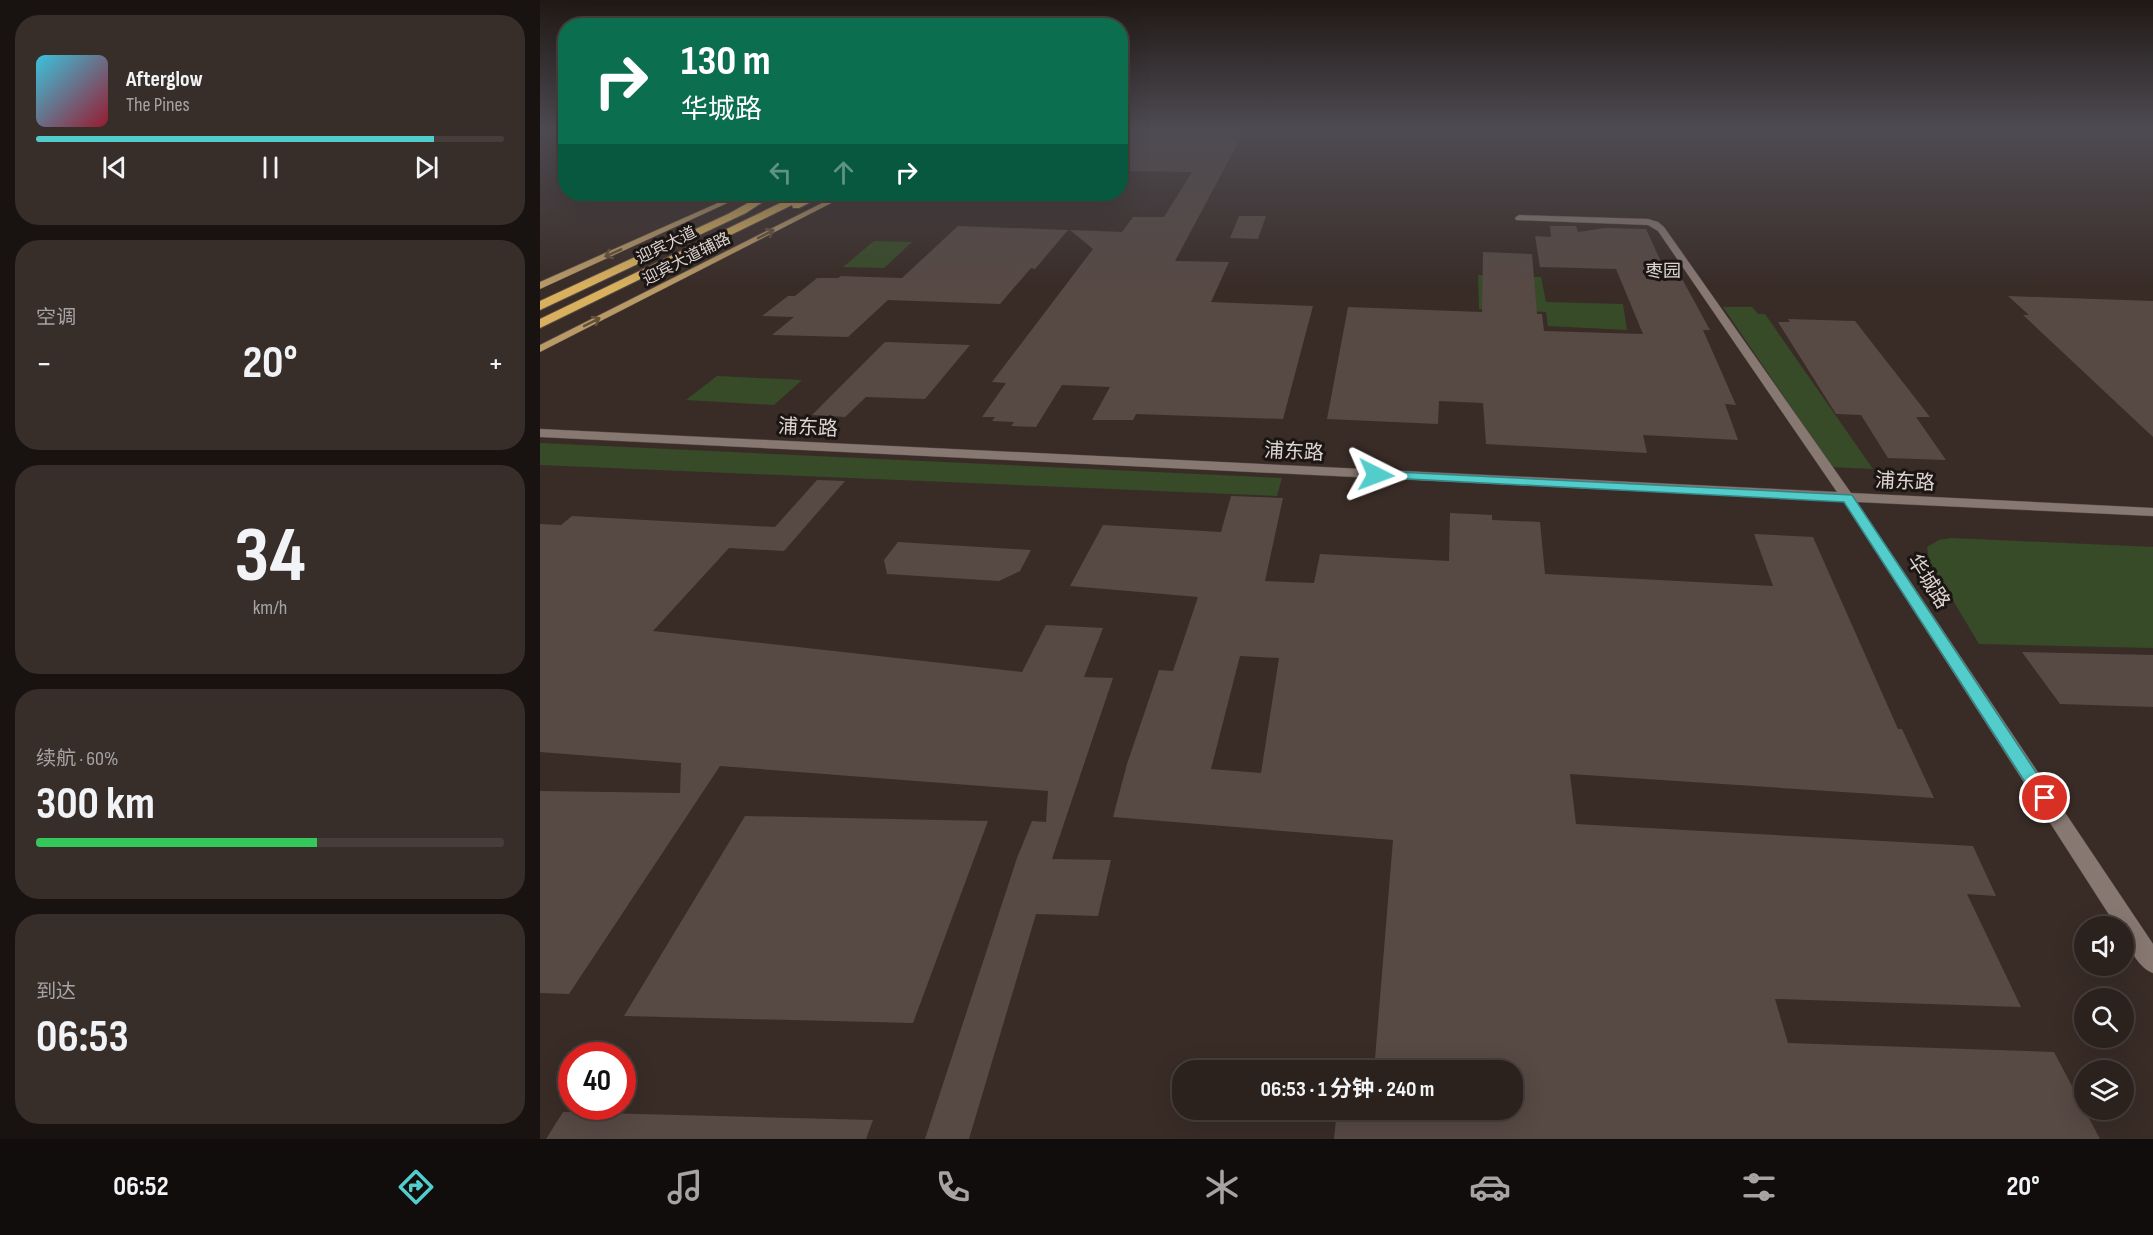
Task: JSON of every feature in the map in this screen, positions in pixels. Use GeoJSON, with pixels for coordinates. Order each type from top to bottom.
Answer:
{"type":"FeatureCollection","features":[{"type":"Feature","properties":{"kind":"highway"},"geometry":{"type":"LineString","coordinates":[[727,218],[757,201]]}},
{"type":"Feature","properties":{"kind":"highway","name":"迎宾大道"},"geometry":{"type":"LineString","coordinates":[[540,306],[764,201]]}},
{"type":"Feature","properties":{"kind":"highway","name":"迎宾大道"},"geometry":{"type":"LineString","coordinates":[[540,324],[792,201]]}},
{"type":"Feature","properties":{"kind":"highway"},"geometry":{"type":"LineString","coordinates":[[557,315],[668,270],[808,201]]}},
{"type":"Feature","properties":{"kind":"main road","name":"迎宾大道辅路"},"geometry":{"type":"LineString","coordinates":[[540,286],[727,201]]}},
{"type":"Feature","properties":{"kind":"main road","name":"迎宾大道辅路"},"geometry":{"type":"LineString","coordinates":[[540,349],[831,201]]}},
{"type":"Feature","properties":{"kind":"street","name":"华城路"},"geometry":{"type":"LineString","coordinates":[[1519,218],[1648,222],[1660,229],[1848,498],[2153,963]]}},
{"type":"Feature","properties":{"kind":"street","name":"浦东路"},"geometry":{"type":"LineString","coordinates":[[540,433],[2153,512]]}},
{"type":"Feature","properties":{"kind":"green space"},"geometry":{"type":"Polygon","coordinates":[[[874,241],[912,242],[884,268],[843,267],[874,241]]]}},
{"type":"Feature","properties":{"kind":"green space"},"geometry":{"type":"Polygon","coordinates":[[[1478,275],[1541,277],[1546,302],[1623,304],[1627,330],[1548,326],[1546,312],[1479,309],[1478,275]]]}},
{"type":"Feature","properties":{"kind":"green space"},"geometry":{"type":"Polygon","coordinates":[[[1723,307],[1752,307],[1758,314],[1765,314],[1873,469],[1832,467],[1723,307]]]}},
{"type":"Feature","properties":{"kind":"green space"},"geometry":{"type":"Polygon","coordinates":[[[717,376],[802,380],[774,405],[686,400],[717,376]]]}},
{"type":"Feature","properties":{"kind":"green space"},"geometry":{"type":"Polygon","coordinates":[[[540,443],[1282,478],[1277,496],[540,465],[540,443]]]}},
{"type":"Feature","properties":{"kind":"green space"},"geometry":{"type":"Polygon","coordinates":[[[1951,538],[2153,547],[2153,648],[1979,644],[1929,560],[1927,547],[1939,540],[1951,538]]]}},
{"type":"Feature","properties":{"kind":"building"},"geometry":{"type":"Polygon","coordinates":[[[1186,181],[1218,181],[1175,261],[1229,262],[1211,302],[1313,306],[1283,419],[1136,414],[1133,420],[1092,420],[1110,387],[1062,385],[1036,427],[1011,426],[1014,422],[992,421],[995,417],[982,417],[1006,383],[992,382],[1093,249],[1070,230],[1122,232],[1133,217],[1164,217],[1186,181]]]}},
{"type":"Feature","properties":{"kind":"building"},"geometry":{"type":"Polygon","coordinates":[[[1239,216],[1266,216],[1258,239],[1230,238],[1239,216]]]}},
{"type":"Feature","properties":{"kind":"building"},"geometry":{"type":"Polygon","coordinates":[[[958,226],[1068,230],[1035,269],[1031,268],[1000,304],[888,300],[848,337],[772,335],[794,317],[762,316],[788,296],[795,296],[817,278],[841,276],[902,278],[958,226]]]}},
{"type":"Feature","properties":{"kind":"building"},"geometry":{"type":"Polygon","coordinates":[[[1550,226],[1576,226],[1578,232],[1605,228],[1646,229],[1663,266],[1675,266],[1710,330],[1703,330],[1736,405],[1725,404],[1738,440],[1643,435],[1647,453],[1486,444],[1483,403],[1439,401],[1438,424],[1327,419],[1348,307],[1482,312],[1483,252],[1532,254],[1537,314],[1542,314],[1544,331],[1643,334],[1616,269],[1540,267],[1535,236],[1551,237],[1550,226]]]}},
{"type":"Feature","properties":{"kind":"building"},"geometry":{"type":"Polygon","coordinates":[[[2008,296],[2153,301],[2153,437],[2023,315],[2029,315],[2008,296]]]}},
{"type":"Feature","properties":{"kind":"building"},"geometry":{"type":"Polygon","coordinates":[[[1788,319],[1855,321],[1930,417],[1916,417],[1946,460],[1888,458],[1861,415],[1836,414],[1778,322],[1790,322],[1788,319]]]}},
{"type":"Feature","properties":{"kind":"building"},"geometry":{"type":"Polygon","coordinates":[[[885,342],[970,345],[925,399],[866,397],[845,417],[812,415],[885,342]]]}},
{"type":"Feature","properties":{"kind":"building"},"geometry":{"type":"Polygon","coordinates":[[[817,480],[845,481],[784,551],[729,548],[653,631],[1022,672],[1046,625],[1103,628],[1084,677],[1113,678],[1052,859],[1111,860],[1098,916],[1036,914],[969,1139],[925,1139],[1017,858],[1032,821],[1046,822],[1048,791],[720,766],[569,994],[540,993],[540,791],[680,793],[681,763],[540,752],[540,524],[561,525],[572,516],[775,527],[817,480]]]}},
{"type":"Feature","properties":{"kind":"building"},"geometry":{"type":"Polygon","coordinates":[[[1231,496],[1283,498],[1265,581],[1314,583],[1320,554],[1449,561],[1450,513],[1492,515],[1492,520],[1540,522],[1545,574],[1773,586],[1754,534],[1813,537],[1898,729],[1902,729],[1934,798],[1570,774],[1576,824],[1973,846],[1996,896],[1967,894],[2021,1007],[1775,999],[1788,1043],[2054,1052],[2074,1090],[2074,1120],[2090,1120],[2100,1139],[1334,1139],[1336,1120],[1523,1120],[1523,1060],[1375,1060],[1393,840],[1113,817],[1127,764],[1159,670],[1173,671],[1198,597],[1070,586],[1103,525],[1221,532],[1231,496]],[[1240,656],[1211,769],[1261,773],[1279,658],[1240,656]]]}},
{"type":"Feature","properties":{"kind":"building"},"geometry":{"type":"Polygon","coordinates":[[[898,542],[1031,550],[1020,571],[999,581],[887,574],[884,560],[898,542]]]}},
{"type":"Feature","properties":{"kind":"building"},"geometry":{"type":"Polygon","coordinates":[[[2022,652],[2153,655],[2153,707],[2060,704],[2022,652]]]}},
{"type":"Feature","properties":{"kind":"building"},"geometry":{"type":"Polygon","coordinates":[[[745,816],[988,821],[913,1023],[624,1016],[745,816]]]}},
{"type":"Feature","properties":{"kind":"building"},"geometry":{"type":"Polygon","coordinates":[[[636,1114],[873,1120],[866,1139],[546,1139],[558,1120],[636,1120],[636,1114]]]}},
{"type":"Feature","properties":{"kind":"district","name":"枣园"},"geometry":{"type":"Point","coordinates":[1663,271]}},
{"type":"Feature","properties":{"kind":"route"},"geometry":{"type":"LineString","coordinates":[[1376,475],[1848,498],[2045,798]]}}]}
